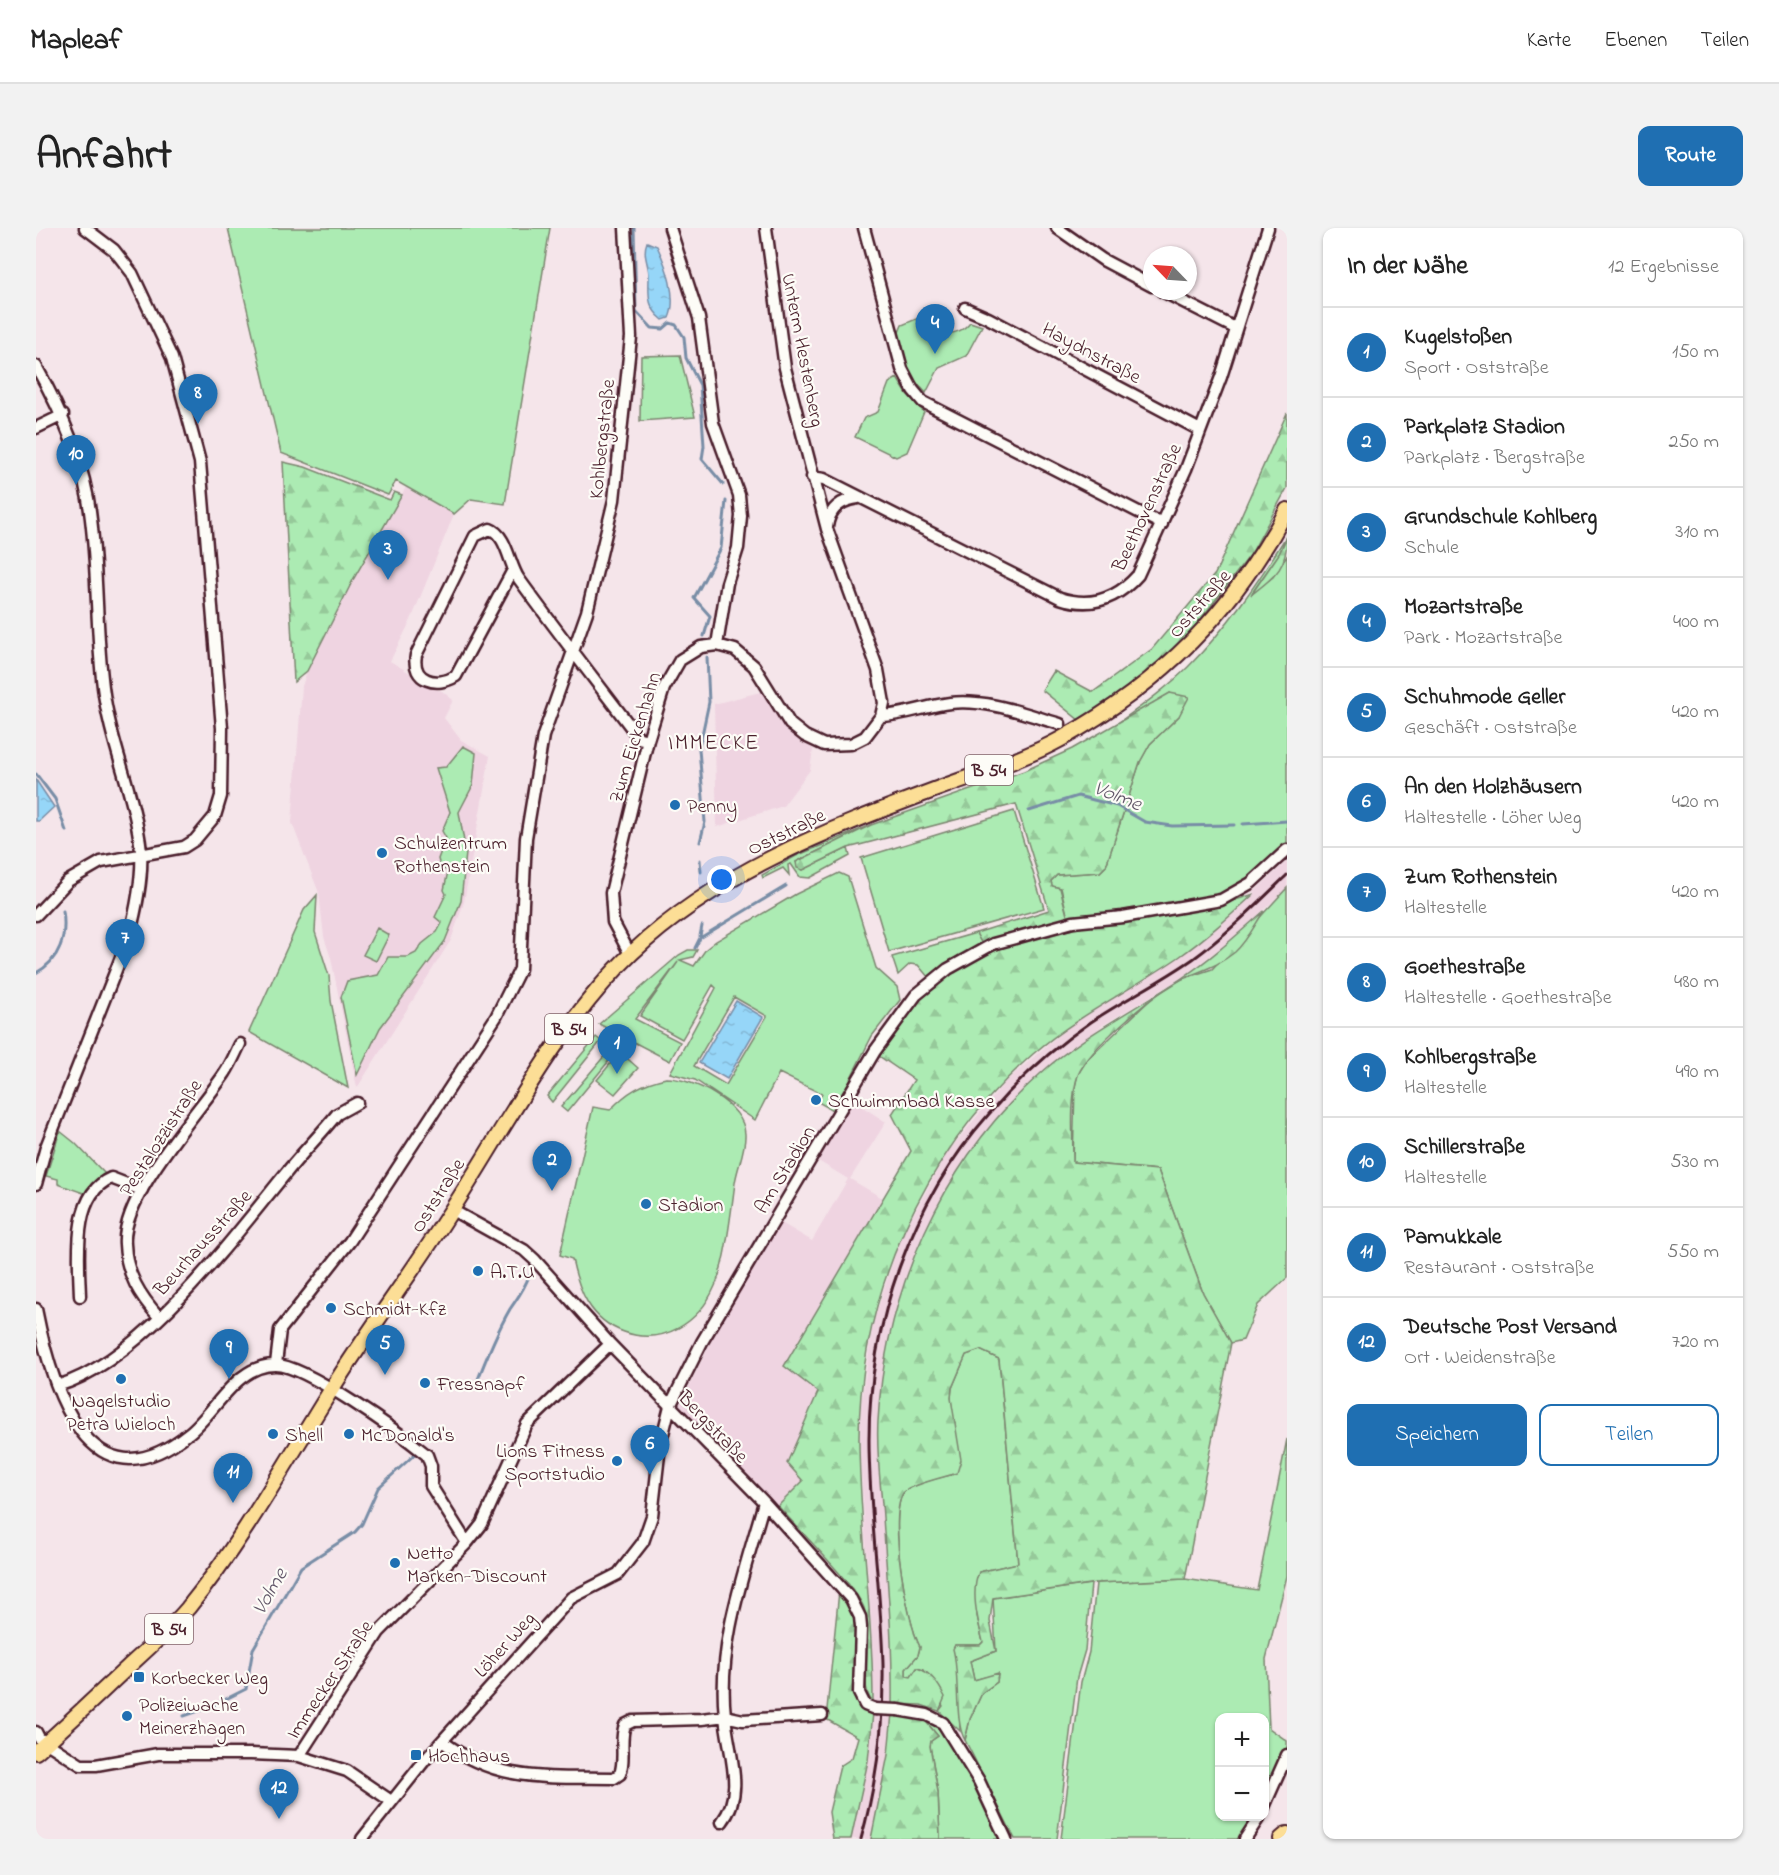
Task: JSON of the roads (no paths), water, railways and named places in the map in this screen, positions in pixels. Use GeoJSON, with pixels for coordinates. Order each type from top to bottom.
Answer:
{"type":"FeatureCollection","features":[{"type":"Feature","properties":{"kind":"main road","name":"Oststraße"},"geometry":{"type":"LineString","coordinates":[[36,1752],[167,1631],[186,1610],[231,1549],[332,1389],[452,1210],[542,1068],[581,1013],[630,954],[708,894],[750,869],[836,828],[1059,740],[1134,693],[1177,658],[1220,613],[1261,556],[1287,510]]}},
{"type":"Feature","properties":{"kind":"main road"},"geometry":{"type":"LineString","coordinates":[[1281,1839],[1287,1834]]}},
{"type":"Feature","properties":{"kind":"street"},"geometry":{"type":"LineString","coordinates":[[36,915],[76,876],[101,862],[169,851],[195,840],[215,816],[221,796],[222,728],[200,462],[172,358],[132,273],[114,250],[85,228]]}},
{"type":"Feature","properties":{"kind":"street","name":"Kohlbergstraße"},"geometry":{"type":"LineString","coordinates":[[276,1364],[280,1330],[356,1232],[496,1017],[516,979],[522,958],[526,838],[532,788],[543,736],[587,612],[614,500],[631,337],[625,228]]}},
{"type":"Feature","properties":{"kind":"street"},"geometry":{"type":"LineString","coordinates":[[669,228],[699,318],[713,423],[739,495],[741,516],[738,548],[727,583],[717,645],[735,650],[754,666],[790,724],[814,741],[837,746],[851,744],[865,737],[881,716],[906,715],[948,704],[968,702],[1000,706],[1060,724]]}},
{"type":"Feature","properties":{"kind":"street","name":"Unterm Hestenberg"},"geometry":{"type":"LineString","coordinates":[[766,228],[785,369],[827,529],[878,670],[884,703],[881,716]]}},
{"type":"Feature","properties":{"kind":"street"},"geometry":{"type":"LineString","coordinates":[[864,228],[902,369],[913,390],[923,402],[1162,524]]}},
{"type":"Feature","properties":{"kind":"street"},"geometry":{"type":"LineString","coordinates":[[1057,228],[1103,260],[1143,281]]}},
{"type":"Feature","properties":{"kind":"street","name":"Beethovenstraße"},"geometry":{"type":"LineString","coordinates":[[858,498],[1060,598],[1086,604],[1127,588],[1138,575],[1162,524],[1221,377],[1268,228]]}},
{"type":"Feature","properties":{"kind":"street"},"geometry":{"type":"LineString","coordinates":[[1180,300],[1235,328]]}},
{"type":"Feature","properties":{"kind":"street","name":"Haydnstraße"},"geometry":{"type":"LineString","coordinates":[[965,308],[1200,430]]}},
{"type":"Feature","properties":{"kind":"street"},"geometry":{"type":"LineString","coordinates":[[36,366],[63,415],[85,484],[91,518],[103,687],[137,826],[141,854],[138,904],[129,937],[46,1147],[36,1184]]}},
{"type":"Feature","properties":{"kind":"street"},"geometry":{"type":"LineString","coordinates":[[36,428],[63,415]]}},
{"type":"Feature","properties":{"kind":"street"},"geometry":{"type":"LineString","coordinates":[[812,477],[824,479],[858,498]]}},
{"type":"Feature","properties":{"kind":"street"},"geometry":{"type":"LineString","coordinates":[[827,529],[829,517],[834,508],[842,502],[858,498]]}},
{"type":"Feature","properties":{"kind":"street"},"geometry":{"type":"LineString","coordinates":[[513,570],[456,676],[446,682],[435,683],[424,679],[414,664],[416,655],[475,536],[490,529],[495,531],[504,545],[513,570],[639,738],[648,741]]}},
{"type":"Feature","properties":{"kind":"street","name":"Zum Eickenhahn"},"geometry":{"type":"LineString","coordinates":[[630,954],[613,922],[611,892],[648,741],[664,688],[677,663],[690,652],[717,645]]}},
{"type":"Feature","properties":{"kind":"street","name":"Am Stadion"},"geometry":{"type":"LineString","coordinates":[[669,1406],[702,1342],[874,1051],[910,1002],[934,980],[993,944],[1050,927],[1221,900],[1251,883],[1287,850]]}},
{"type":"Feature","properties":{"kind":"street","name":"Pestalozzistraße"},"geometry":{"type":"LineString","coordinates":[[159,1317],[141,1297],[131,1277],[124,1243],[128,1223],[142,1190],[191,1117],[226,1071],[240,1044]]}},
{"type":"Feature","properties":{"kind":"street","name":"Beurhausstraße"},"geometry":{"type":"LineString","coordinates":[[57,1386],[73,1382],[114,1357],[192,1287],[338,1114],[357,1103]]}},
{"type":"Feature","properties":{"kind":"street"},"geometry":{"type":"LineString","coordinates":[[80,1296],[80,1235],[92,1192],[99,1184],[111,1178],[142,1190]]}},
{"type":"Feature","properties":{"kind":"street","name":"Bergstraße"},"geometry":{"type":"LineString","coordinates":[[452,1210],[524,1250],[570,1296],[610,1344],[669,1406],[764,1502],[856,1606],[861,1627],[859,1693],[865,1705],[875,1709],[917,1712],[943,1723],[979,1780],[1006,1839]]}},
{"type":"Feature","properties":{"kind":"street"},"geometry":{"type":"LineString","coordinates":[[36,1309],[57,1386],[73,1424],[87,1441],[103,1452],[134,1459],[147,1457],[168,1447],[189,1433],[243,1376],[258,1368],[276,1364],[296,1370],[332,1389],[427,1455],[431,1466],[430,1486],[467,1543]]}},
{"type":"Feature","properties":{"kind":"street","name":"Immecker Straße"},"geometry":{"type":"LineString","coordinates":[[299,1756],[379,1632],[467,1543],[482,1524],[527,1424],[610,1344]]}},
{"type":"Feature","properties":{"kind":"street","name":"Löher Weg"},"geometry":{"type":"LineString","coordinates":[[362,1839],[442,1741],[571,1598],[618,1574],[631,1560],[643,1542],[652,1516],[660,1446],[669,1406]]}},
{"type":"Feature","properties":{"kind":"street"},"geometry":{"type":"LineString","coordinates":[[722,1822],[734,1794],[734,1771],[725,1716],[727,1641],[764,1502]]}},
{"type":"Feature","properties":{"kind":"street"},"geometry":{"type":"LineString","coordinates":[[442,1741],[459,1754],[507,1774],[614,1778],[620,1774],[623,1764],[622,1733],[625,1725],[633,1721],[725,1716],[743,1720],[822,1715]]}},
{"type":"Feature","properties":{"kind":"street"},"geometry":{"type":"LineString","coordinates":[[36,1732],[39,1738],[81,1765],[96,1765],[158,1754],[299,1756],[346,1771],[391,1801]]}},
{"type":"Feature","properties":{"kind":"street"},"geometry":{"type":"LineString","coordinates":[[1269,1796],[1287,1755]]}},
{"type":"Feature","properties":{"kind":"street"},"geometry":{"type":"LineString","coordinates":[[1245,1839],[1257,1821]]}},
{"type":"Feature","properties":{"kind":"water"},"geometry":{"type":"Polygon","coordinates":[[[647,242],[657,246],[672,291],[669,318],[663,320],[651,305],[645,251],[647,242]]]}},
{"type":"Feature","properties":{"kind":"water"},"geometry":{"type":"Polygon","coordinates":[[[36,780],[54,807],[39,821],[36,821],[36,780]]]}},
{"type":"Feature","properties":{"kind":"water"},"geometry":{"type":"Polygon","coordinates":[[[736,1001],[763,1017],[727,1079],[699,1063],[736,1001]]]}},
{"type":"Feature","properties":{"kind":"waterway","name":"IMMECKE"},"geometry":{"type":"LineString","coordinates":[[634,228],[636,311],[652,328],[663,329],[670,323],[676,325],[684,337],[686,358],[700,385],[704,446],[702,459],[723,484]]}},
{"type":"Feature","properties":{"kind":"waterway","name":"IMMECKE"},"geometry":{"type":"LineString","coordinates":[[704,636],[710,616],[694,598],[721,548],[726,501]]}},
{"type":"Feature","properties":{"kind":"waterway","name":"IMMECKE"},"geometry":{"type":"LineString","coordinates":[[700,842],[705,822],[699,749],[709,702],[707,657]]}},
{"type":"Feature","properties":{"kind":"waterway"},"geometry":{"type":"LineString","coordinates":[[36,774],[55,799],[66,831]]}},
{"type":"Feature","properties":{"kind":"waterway","name":"Volme"},"geometry":{"type":"LineString","coordinates":[[1029,811],[1078,796],[1117,806],[1145,822],[1172,826],[1234,825]]}},
{"type":"Feature","properties":{"kind":"waterway","name":"Volme"},"geometry":{"type":"LineString","coordinates":[[1243,824],[1287,821]]}},
{"type":"Feature","properties":{"kind":"waterway","name":"IMMECKE"},"geometry":{"type":"LineString","coordinates":[[700,860],[701,872]]}},
{"type":"Feature","properties":{"kind":"waterway","name":"Volme"},"geometry":{"type":"LineString","coordinates":[[695,948],[700,938],[786,886]]}},
{"type":"Feature","properties":{"kind":"waterway"},"geometry":{"type":"LineString","coordinates":[[36,973],[51,961],[60,947],[64,929],[63,911]]}},
{"type":"Feature","properties":{"kind":"waterway","name":"IMMECKE"},"geometry":{"type":"LineString","coordinates":[[700,936],[702,926]]}},
{"type":"Feature","properties":{"kind":"waterway","name":"Volme"},"geometry":{"type":"LineString","coordinates":[[475,1387],[500,1328],[529,1276]]}},
{"type":"Feature","properties":{"kind":"waterway","name":"Volme"},"geometry":{"type":"LineString","coordinates":[[184,1716],[210,1707],[246,1689],[253,1649],[301,1567],[355,1532],[362,1524],[378,1488],[415,1454]]}},
{"type":"Feature","properties":{"kind":"railway"},"geometry":{"type":"LineString","coordinates":[[861,1839],[875,1774],[881,1730],[883,1686],[882,1636],[870,1468],[871,1396],[886,1309],[917,1225],[937,1186],[961,1148],[1024,1076],[1063,1042],[1091,1022],[1193,959],[1242,918],[1287,875]]}},
{"type":"Feature","properties":{"kind":"place","name":"Mozartstraße"},"geometry":{"type":"Point","coordinates":[935,354]}},
{"type":"Feature","properties":{"kind":"place","name":"Goethestraße"},"geometry":{"type":"Point","coordinates":[198,424]}},
{"type":"Feature","properties":{"kind":"place","name":"Schillerstraße"},"geometry":{"type":"Point","coordinates":[76,485]}},
{"type":"Feature","properties":{"kind":"place","name":"Grundschule Kohlberg"},"geometry":{"type":"Point","coordinates":[388,580]}},
{"type":"Feature","properties":{"kind":"place","name":"Penny"},"geometry":{"type":"Point","coordinates":[675,805]}},
{"type":"Feature","properties":{"kind":"place","name":"Schulzentrum Rothenstein"},"geometry":{"type":"Point","coordinates":[382,853]}},
{"type":"Feature","properties":{"kind":"place","name":"Zum Rothenstein"},"geometry":{"type":"Point","coordinates":[125,969]}},
{"type":"Feature","properties":{"kind":"place","name":"Kugelstoßen"},"geometry":{"type":"Point","coordinates":[617,1074]}},
{"type":"Feature","properties":{"kind":"place","name":"Schwimmbad Kasse"},"geometry":{"type":"Point","coordinates":[816,1100]}},
{"type":"Feature","properties":{"kind":"place","name":"Parkplatz Stadion"},"geometry":{"type":"Point","coordinates":[552,1191]}},
{"type":"Feature","properties":{"kind":"place","name":"Stadion"},"geometry":{"type":"Point","coordinates":[646,1204]}},
{"type":"Feature","properties":{"kind":"place","name":"A.T.U"},"geometry":{"type":"Point","coordinates":[478,1271]}},
{"type":"Feature","properties":{"kind":"place","name":"Schmidt-Kfz"},"geometry":{"type":"Point","coordinates":[331,1308]}},
{"type":"Feature","properties":{"kind":"place","name":"Schuhmode Geller"},"geometry":{"type":"Point","coordinates":[385,1375]}},
{"type":"Feature","properties":{"kind":"place","name":"Nagelstudio Petra Wieloch"},"geometry":{"type":"Point","coordinates":[121,1379]}},
{"type":"Feature","properties":{"kind":"place","name":"Kohlbergstraße"},"geometry":{"type":"Point","coordinates":[229,1379]}},
{"type":"Feature","properties":{"kind":"place","name":"Fressnapf"},"geometry":{"type":"Point","coordinates":[425,1383]}},
{"type":"Feature","properties":{"kind":"place","name":"Shell"},"geometry":{"type":"Point","coordinates":[273,1434]}},
{"type":"Feature","properties":{"kind":"place","name":"McDonald's"},"geometry":{"type":"Point","coordinates":[349,1434]}},
{"type":"Feature","properties":{"kind":"place","name":"Lions Fitness Sportstudio"},"geometry":{"type":"Point","coordinates":[617,1461]}},
{"type":"Feature","properties":{"kind":"place","name":"An den Holzhäusern"},"geometry":{"type":"Point","coordinates":[650,1475]}},
{"type":"Feature","properties":{"kind":"place","name":"Pamukkale"},"geometry":{"type":"Point","coordinates":[233,1503]}},
{"type":"Feature","properties":{"kind":"place","name":"Netto Marken-Discount"},"geometry":{"type":"Point","coordinates":[395,1563]}},
{"type":"Feature","properties":{"kind":"place","name":"Korbecker Weg"},"geometry":{"type":"Point","coordinates":[139,1677]}},
{"type":"Feature","properties":{"kind":"place","name":"Polizeiwache Meinerzhagen"},"geometry":{"type":"Point","coordinates":[127,1716]}},
{"type":"Feature","properties":{"kind":"place","name":"Hochhaus"},"geometry":{"type":"Point","coordinates":[416,1755]}},
{"type":"Feature","properties":{"kind":"place","name":"Deutsche Post Versand"},"geometry":{"type":"Point","coordinates":[279,1819]}},
{"type":"Feature","properties":{"kind":"district","name":"IMMECKE"},"geometry":{"type":"Point","coordinates":[714,741]}}]}
